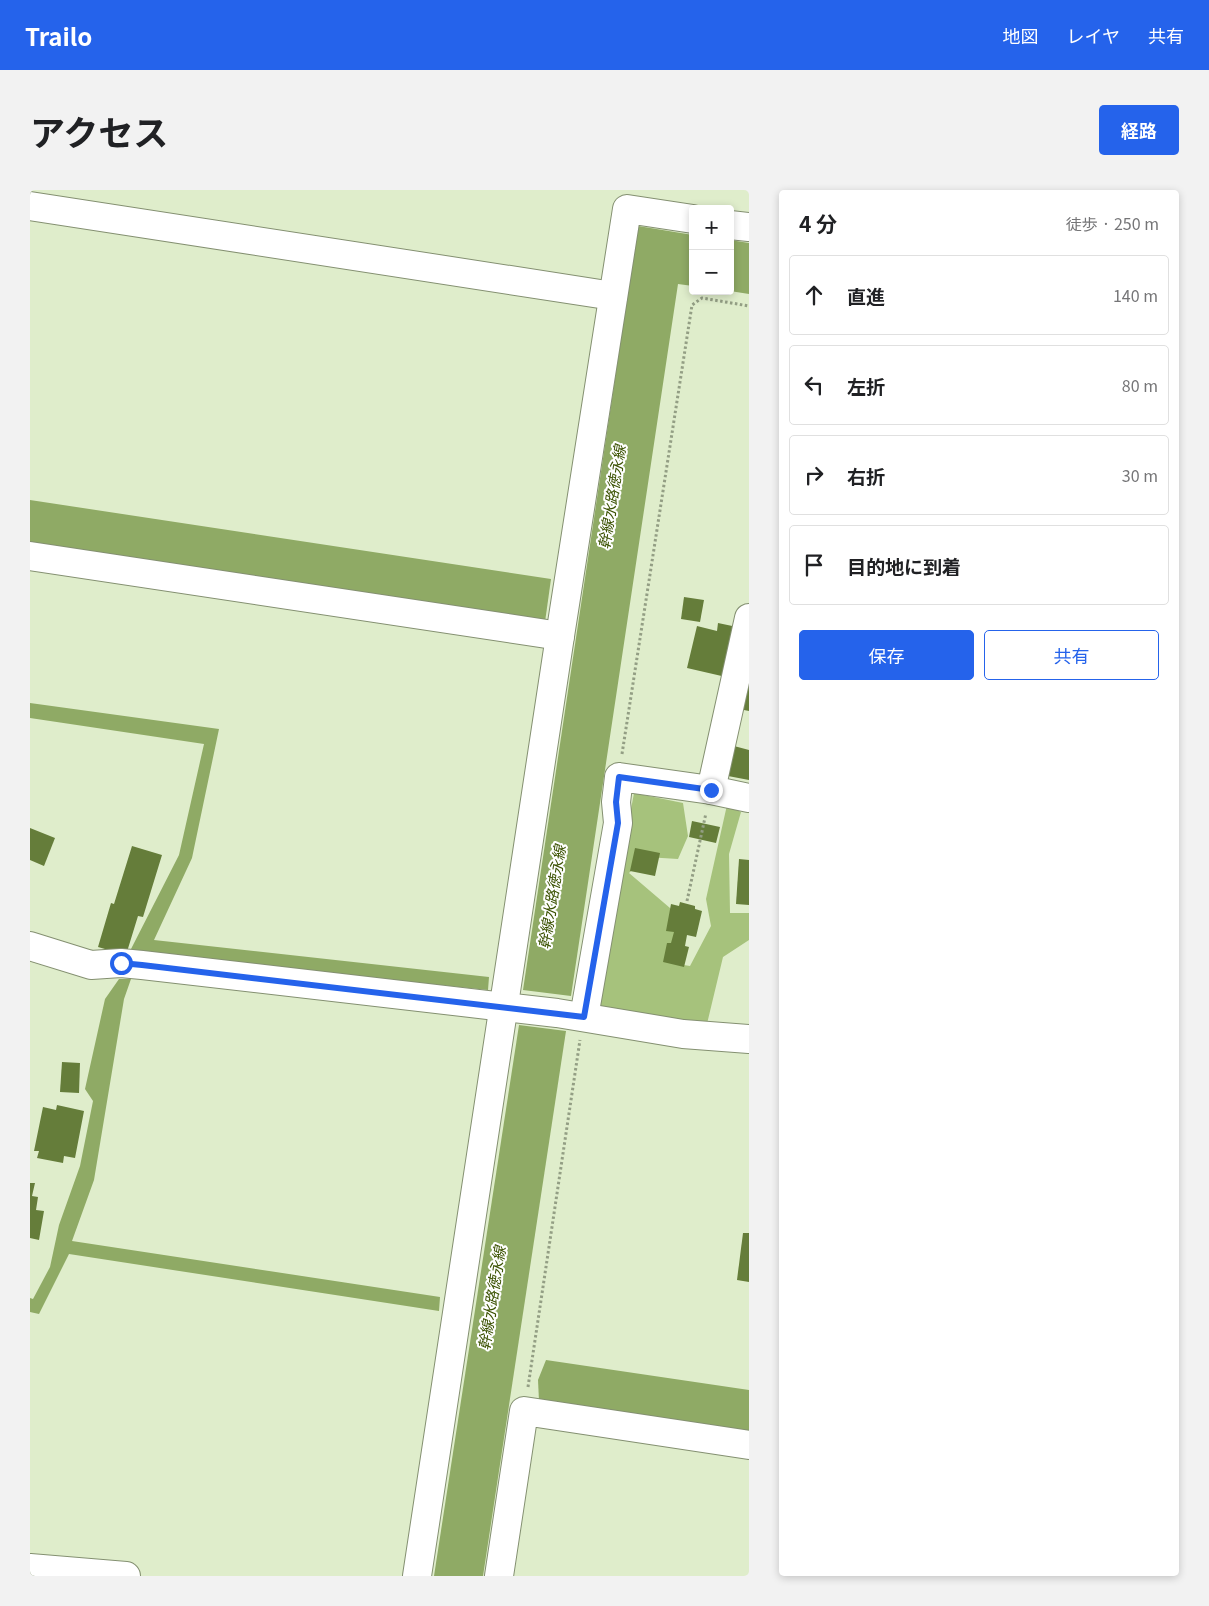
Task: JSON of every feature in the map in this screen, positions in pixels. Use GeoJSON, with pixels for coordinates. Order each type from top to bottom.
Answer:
{"type":"FeatureCollection","features":[{"type":"Feature","properties":{"kind":"street"},"geometry":{"type":"LineString","coordinates":[[30,206],[613,296]]}},
{"type":"Feature","properties":{"kind":"street"},"geometry":{"type":"LineString","coordinates":[[417,1576],[627,209],[689,218]]}},
{"type":"Feature","properties":{"kind":"street"},"geometry":{"type":"LineString","coordinates":[[734,225],[749,227]]}},
{"type":"Feature","properties":{"kind":"street"},"geometry":{"type":"LineString","coordinates":[[30,556],[560,636]]}},
{"type":"Feature","properties":{"kind":"street"},"geometry":{"type":"LineString","coordinates":[[710,798],[749,618]]}},
{"type":"Feature","properties":{"kind":"street"},"geometry":{"type":"LineString","coordinates":[[584,1017],[618,823],[616,802],[619,777],[710,798],[749,798]]}},
{"type":"Feature","properties":{"kind":"street"},"geometry":{"type":"LineString","coordinates":[[30,946],[91,965],[121,963],[142,965],[547,1012],[684,1034],[749,1039]]}},
{"type":"Feature","properties":{"kind":"street"},"geometry":{"type":"LineString","coordinates":[[499,1576],[524,1411],[749,1445]]}},
{"type":"Feature","properties":{"kind":"street"},"geometry":{"type":"LineString","coordinates":[[30,1568],[126,1576]]}},
{"type":"Feature","properties":{"kind":"path"},"geometry":{"type":"LineString","coordinates":[[619,777],[692,305],[702,298],[749,306]]}},
{"type":"Feature","properties":{"kind":"path"},"geometry":{"type":"LineString","coordinates":[[687,901],[710,798]]}},
{"type":"Feature","properties":{"kind":"path"},"geometry":{"type":"LineString","coordinates":[[524,1411],[584,1017]]}},
{"type":"Feature","properties":{"kind":"shaded area"},"geometry":{"type":"Polygon","coordinates":[[[634,793],[683,803],[688,836],[678,859],[646,857],[629,873],[677,914],[671,963],[690,966],[711,926],[706,899],[727,805],[741,812],[729,854],[730,913],[749,913],[749,940],[723,957],[706,1028],[594,1010],[634,793]]]}},
{"type":"Feature","properties":{"kind":"water","name":"幹線水路徳永線"},"geometry":{"type":"Polygon","coordinates":[[[638,226],[689,234],[689,285],[678,284],[571,996],[523,990],[638,226]]]}},
{"type":"Feature","properties":{"kind":"water"},"geometry":{"type":"Polygon","coordinates":[[[734,241],[749,243],[749,294],[734,292],[734,241]]]}},
{"type":"Feature","properties":{"kind":"water"},"geometry":{"type":"Polygon","coordinates":[[[30,500],[551,579],[545,622],[30,544],[30,500]]]}},
{"type":"Feature","properties":{"kind":"water"},"geometry":{"type":"Polygon","coordinates":[[[30,703],[219,729],[192,858],[154,940],[489,977],[488,990],[136,954],[131,949],[179,855],[204,744],[30,718],[30,703]]]}},
{"type":"Feature","properties":{"kind":"water"},"geometry":{"type":"Polygon","coordinates":[[[119,979],[131,979],[124,999],[94,1180],[72,1241],[440,1297],[439,1311],[69,1254],[39,1314],[30,1312],[30,1298],[33,1299],[50,1267],[59,1225],[80,1166],[93,1101],[85,1089],[105,999],[119,979]]]}},
{"type":"Feature","properties":{"kind":"water","name":"幹線水路徳永線"},"geometry":{"type":"Polygon","coordinates":[[[519,1025],[566,1031],[483,1576],[434,1576],[519,1025]]]}},
{"type":"Feature","properties":{"kind":"water"},"geometry":{"type":"Polygon","coordinates":[[[546,1360],[749,1390],[749,1433],[539,1401],[538,1380],[546,1360]]]}},
{"type":"Feature","properties":{"kind":"building"},"geometry":{"type":"Polygon","coordinates":[[[684,597],[704,600],[700,622],[681,619],[684,597]]]}},
{"type":"Feature","properties":{"kind":"building"},"geometry":{"type":"Polygon","coordinates":[[[718,623],[737,627],[726,677],[687,668],[697,626],[717,631],[718,623]]]}},
{"type":"Feature","properties":{"kind":"building"},"geometry":{"type":"Polygon","coordinates":[[[749,664],[749,711],[739,709],[749,664]]]}},
{"type":"Feature","properties":{"kind":"building"},"geometry":{"type":"Polygon","coordinates":[[[734,746],[749,750],[749,780],[728,776],[734,746]]]}},
{"type":"Feature","properties":{"kind":"building"},"geometry":{"type":"Polygon","coordinates":[[[692,821],[720,827],[716,843],[689,837],[692,821]]]}},
{"type":"Feature","properties":{"kind":"building"},"geometry":{"type":"Polygon","coordinates":[[[30,828],[55,838],[44,866],[30,860],[30,828]]]}},
{"type":"Feature","properties":{"kind":"building"},"geometry":{"type":"Polygon","coordinates":[[[132,846],[162,855],[143,917],[138,916],[126,955],[98,947],[111,903],[114,904],[132,846]]]}},
{"type":"Feature","properties":{"kind":"building"},"geometry":{"type":"Polygon","coordinates":[[[635,848],[660,853],[655,876],[630,871],[635,848]]]}},
{"type":"Feature","properties":{"kind":"building"},"geometry":{"type":"Polygon","coordinates":[[[739,859],[749,860],[749,905],[736,904],[739,859]]]}},
{"type":"Feature","properties":{"kind":"building"},"geometry":{"type":"Polygon","coordinates":[[[680,902],[695,906],[695,909],[702,911],[696,937],[687,935],[685,946],[689,947],[684,967],[663,962],[667,943],[671,943],[674,932],[666,931],[671,904],[679,906],[680,902]]]}},
{"type":"Feature","properties":{"kind":"building"},"geometry":{"type":"Polygon","coordinates":[[[62,1062],[80,1063],[79,1093],[60,1092],[62,1062]]]}},
{"type":"Feature","properties":{"kind":"building"},"geometry":{"type":"Polygon","coordinates":[[[57,1105],[84,1111],[75,1158],[64,1156],[63,1163],[37,1158],[39,1151],[34,1151],[43,1107],[56,1110],[57,1105]]]}},
{"type":"Feature","properties":{"kind":"building"},"geometry":{"type":"Polygon","coordinates":[[[30,1183],[35,1183],[32,1196],[38,1197],[36,1210],[44,1211],[39,1240],[30,1238],[30,1183]]]}},
{"type":"Feature","properties":{"kind":"building"},"geometry":{"type":"Polygon","coordinates":[[[743,1233],[749,1233],[749,1282],[737,1280],[743,1233]]]}},
{"type":"Feature","properties":{"kind":"route"},"geometry":{"type":"LineString","coordinates":[[121,963],[584,1017],[618,823],[616,802],[619,777],[711,790]]}}]}
